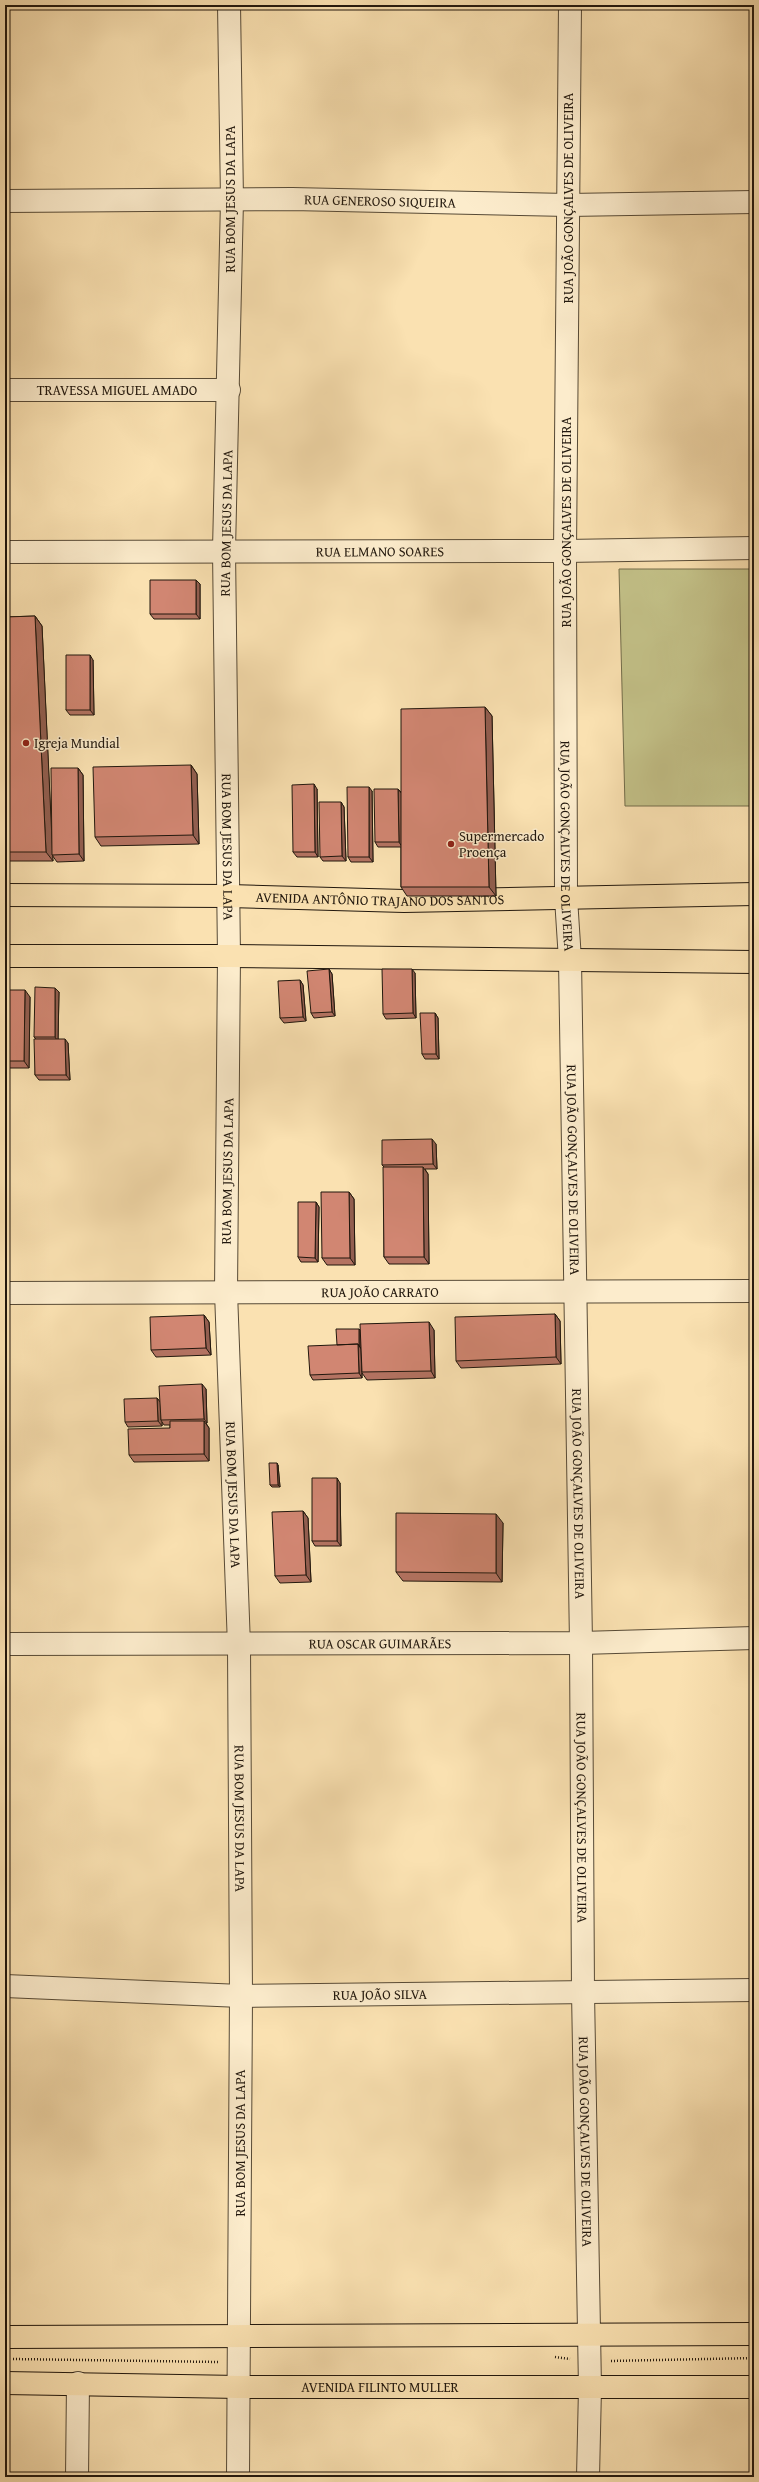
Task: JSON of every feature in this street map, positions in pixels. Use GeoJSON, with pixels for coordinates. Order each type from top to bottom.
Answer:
{"type":"FeatureCollection","features":[{"type":"Feature","properties":{"kind":"main road","name":"AVENIDA ANTÔNIO TRAJANO DOS SANTOS"},"geometry":{"type":"LineString","coordinates":[[5,895],[229,896],[404,902],[754,894]]}},
{"type":"Feature","properties":{"kind":"main road"},"geometry":{"type":"LineString","coordinates":[[5,956],[229,956],[754,962]]}},
{"type":"Feature","properties":{"kind":"main road"},"geometry":{"type":"LineString","coordinates":[[5,2338],[754,2334]]}},
{"type":"Feature","properties":{"kind":"main road","name":"AVENIDA FILINTO MULLER"},"geometry":{"type":"LineString","coordinates":[[5,2383],[78,2383],[239,2387],[754,2387]]}},
{"type":"Feature","properties":{"kind":"street","name":"RUA BOM JESUS DA LAPA"},"geometry":{"type":"LineString","coordinates":[[229,5],[232,200],[224,550],[229,896],[226,1292],[240,1646],[241,1996],[238,2477]]}},
{"type":"Feature","properties":{"kind":"street","name":"RUA JOÃO GONÇALVES DE OLIVEIRA"},"geometry":{"type":"LineString","coordinates":[[570,5],[565,551],[566,898],[570,960],[574,1292],[581,1643],[583,1992],[589,2335],[588,2360],[590,2388]]}},
{"type":"Feature","properties":{"kind":"street","name":"RUA GENEROSO SIQUEIRA"},"geometry":{"type":"LineString","coordinates":[[5,201],[232,200],[568,205],[754,202]]}},
{"type":"Feature","properties":{"kind":"street","name":"TRAVESSA MIGUEL AMADO"},"geometry":{"type":"LineString","coordinates":[[5,390],[228,390]]}},
{"type":"Feature","properties":{"kind":"street","name":"RUA ELMANO SOARES"},"geometry":{"type":"LineString","coordinates":[[5,552],[224,550],[565,551],[754,548]]}},
{"type":"Feature","properties":{"kind":"street","name":"RUA JOÃO CARRATO"},"geometry":{"type":"LineString","coordinates":[[5,1293],[754,1291]]}},
{"type":"Feature","properties":{"kind":"street","name":"RUA OSCAR GUIMARÃES"},"geometry":{"type":"LineString","coordinates":[[5,1644],[240,1646],[581,1643],[754,1638]]}},
{"type":"Feature","properties":{"kind":"street","name":"RUA JOÃO SILVA"},"geometry":{"type":"LineString","coordinates":[[5,1986],[241,1996],[754,1990]]}},
{"type":"Feature","properties":{"kind":"street"},"geometry":{"type":"LineString","coordinates":[[77,2477],[78,2383]]}},
{"type":"Feature","properties":{"kind":"street"},"geometry":{"type":"LineString","coordinates":[[588,2477],[590,2388]]}},
{"type":"Feature","properties":{"kind":"path"},"geometry":{"type":"LineString","coordinates":[[554,2357],[588,2360],[754,2358]]}},
{"type":"Feature","properties":{"kind":"path"},"geometry":{"type":"LineString","coordinates":[[5,2359],[212,2363],[239,2358]]}},
{"type":"Feature","properties":{"kind":"shaded area"},"geometry":{"type":"Polygon","coordinates":[[[619,569],[750,569],[754,806],[625,806],[619,569]]]}},
{"type":"Feature","properties":{"kind":"building"},"geometry":{"type":"Polygon","coordinates":[[[150,580],[196,580],[196,614],[150,614],[150,580]]]}},
{"type":"Feature","properties":{"kind":"building","name":"Igreja Mundial"},"geometry":{"type":"Polygon","coordinates":[[[35,616],[46,852],[5,852],[5,617],[35,616]]]}},
{"type":"Feature","properties":{"kind":"building"},"geometry":{"type":"Polygon","coordinates":[[[66,655],[90,655],[90,710],[66,710],[66,655]]]}},
{"type":"Feature","properties":{"kind":"building","name":"Supermercado Proença"},"geometry":{"type":"Polygon","coordinates":[[[485,707],[489,887],[401,887],[401,709],[485,707]]]}},
{"type":"Feature","properties":{"kind":"building"},"geometry":{"type":"Polygon","coordinates":[[[191,765],[193,835],[95,837],[93,767],[191,765]]]}},
{"type":"Feature","properties":{"kind":"building"},"geometry":{"type":"Polygon","coordinates":[[[51,768],[78,768],[79,854],[52,855],[51,768]]]}},
{"type":"Feature","properties":{"kind":"building"},"geometry":{"type":"Polygon","coordinates":[[[314,784],[315,852],[293,852],[292,785],[314,784]]]}},
{"type":"Feature","properties":{"kind":"building"},"geometry":{"type":"Polygon","coordinates":[[[347,787],[369,787],[369,857],[348,857],[347,787]]]}},
{"type":"Feature","properties":{"kind":"building"},"geometry":{"type":"Polygon","coordinates":[[[374,789],[398,789],[399,842],[375,842],[374,789]]]}},
{"type":"Feature","properties":{"kind":"building"},"geometry":{"type":"Polygon","coordinates":[[[319,802],[341,802],[342,856],[320,857],[319,802]]]}},
{"type":"Feature","properties":{"kind":"building"},"geometry":{"type":"Polygon","coordinates":[[[329,969],[332,1012],[311,1013],[307,971],[329,969]]]}},
{"type":"Feature","properties":{"kind":"building"},"geometry":{"type":"Polygon","coordinates":[[[382,969],[412,969],[413,1013],[383,1014],[382,969]]]}},
{"type":"Feature","properties":{"kind":"building"},"geometry":{"type":"Polygon","coordinates":[[[300,980],[303,1017],[280,1018],[278,981],[300,980]]]}},
{"type":"Feature","properties":{"kind":"building"},"geometry":{"type":"Polygon","coordinates":[[[35,987],[55,988],[55,1037],[34,1037],[35,987]]]}},
{"type":"Feature","properties":{"kind":"building"},"geometry":{"type":"Polygon","coordinates":[[[5,990],[25,990],[24,1061],[5,1061],[5,990]]]}},
{"type":"Feature","properties":{"kind":"building"},"geometry":{"type":"Polygon","coordinates":[[[420,1013],[435,1013],[436,1054],[422,1054],[420,1013]]]}},
{"type":"Feature","properties":{"kind":"building"},"geometry":{"type":"Polygon","coordinates":[[[34,1039],[65,1039],[66,1075],[35,1075],[34,1039]]]}},
{"type":"Feature","properties":{"kind":"building"},"geometry":{"type":"Polygon","coordinates":[[[432,1139],[433,1164],[382,1165],[382,1140],[432,1139]]]}},
{"type":"Feature","properties":{"kind":"building"},"geometry":{"type":"Polygon","coordinates":[[[383,1167],[423,1167],[424,1257],[384,1257],[383,1167]]]}},
{"type":"Feature","properties":{"kind":"building"},"geometry":{"type":"Polygon","coordinates":[[[321,1192],[349,1192],[350,1258],[322,1258],[321,1192]]]}},
{"type":"Feature","properties":{"kind":"building"},"geometry":{"type":"Polygon","coordinates":[[[298,1202],[316,1202],[315,1258],[298,1257],[298,1202]]]}},
{"type":"Feature","properties":{"kind":"building"},"geometry":{"type":"Polygon","coordinates":[[[555,1314],[556,1357],[456,1361],[455,1317],[555,1314]]]}},
{"type":"Feature","properties":{"kind":"building"},"geometry":{"type":"Polygon","coordinates":[[[204,1315],[206,1348],[151,1350],[150,1317],[204,1315]]]}},
{"type":"Feature","properties":{"kind":"building"},"geometry":{"type":"Polygon","coordinates":[[[429,1322],[431,1371],[362,1372],[360,1324],[429,1322]]]}},
{"type":"Feature","properties":{"kind":"building"},"geometry":{"type":"Polygon","coordinates":[[[336,1329],[359,1329],[359,1346],[358,1344],[337,1345],[336,1329]]]}},
{"type":"Feature","properties":{"kind":"building"},"geometry":{"type":"Polygon","coordinates":[[[358,1344],[359,1373],[310,1375],[308,1346],[358,1344]]]}},
{"type":"Feature","properties":{"kind":"building"},"geometry":{"type":"Polygon","coordinates":[[[202,1384],[204,1419],[161,1420],[159,1386],[202,1384]]]}},
{"type":"Feature","properties":{"kind":"building"},"geometry":{"type":"Polygon","coordinates":[[[157,1398],[158,1421],[125,1422],[124,1399],[157,1398]]]}},
{"type":"Feature","properties":{"kind":"building"},"geometry":{"type":"Polygon","coordinates":[[[170,1421],[204,1421],[204,1454],[129,1455],[128,1429],[170,1428],[170,1421]]]}},
{"type":"Feature","properties":{"kind":"building"},"geometry":{"type":"Polygon","coordinates":[[[269,1463],[277,1463],[278,1485],[270,1485],[269,1463]]]}},
{"type":"Feature","properties":{"kind":"building"},"geometry":{"type":"Polygon","coordinates":[[[312,1478],[337,1478],[337,1541],[312,1541],[312,1478]]]}},
{"type":"Feature","properties":{"kind":"building"},"geometry":{"type":"Polygon","coordinates":[[[303,1511],[306,1575],[275,1576],[272,1512],[303,1511]]]}},
{"type":"Feature","properties":{"kind":"building"},"geometry":{"type":"Polygon","coordinates":[[[396,1513],[496,1514],[496,1573],[396,1572],[396,1513]]]}},
{"type":"Feature","properties":{"kind":"place","name":"Igreja Mundial"},"geometry":{"type":"Point","coordinates":[26,743]}},
{"type":"Feature","properties":{"kind":"place","name":"Supermercado Proença"},"geometry":{"type":"Point","coordinates":[451,844]}}]}
